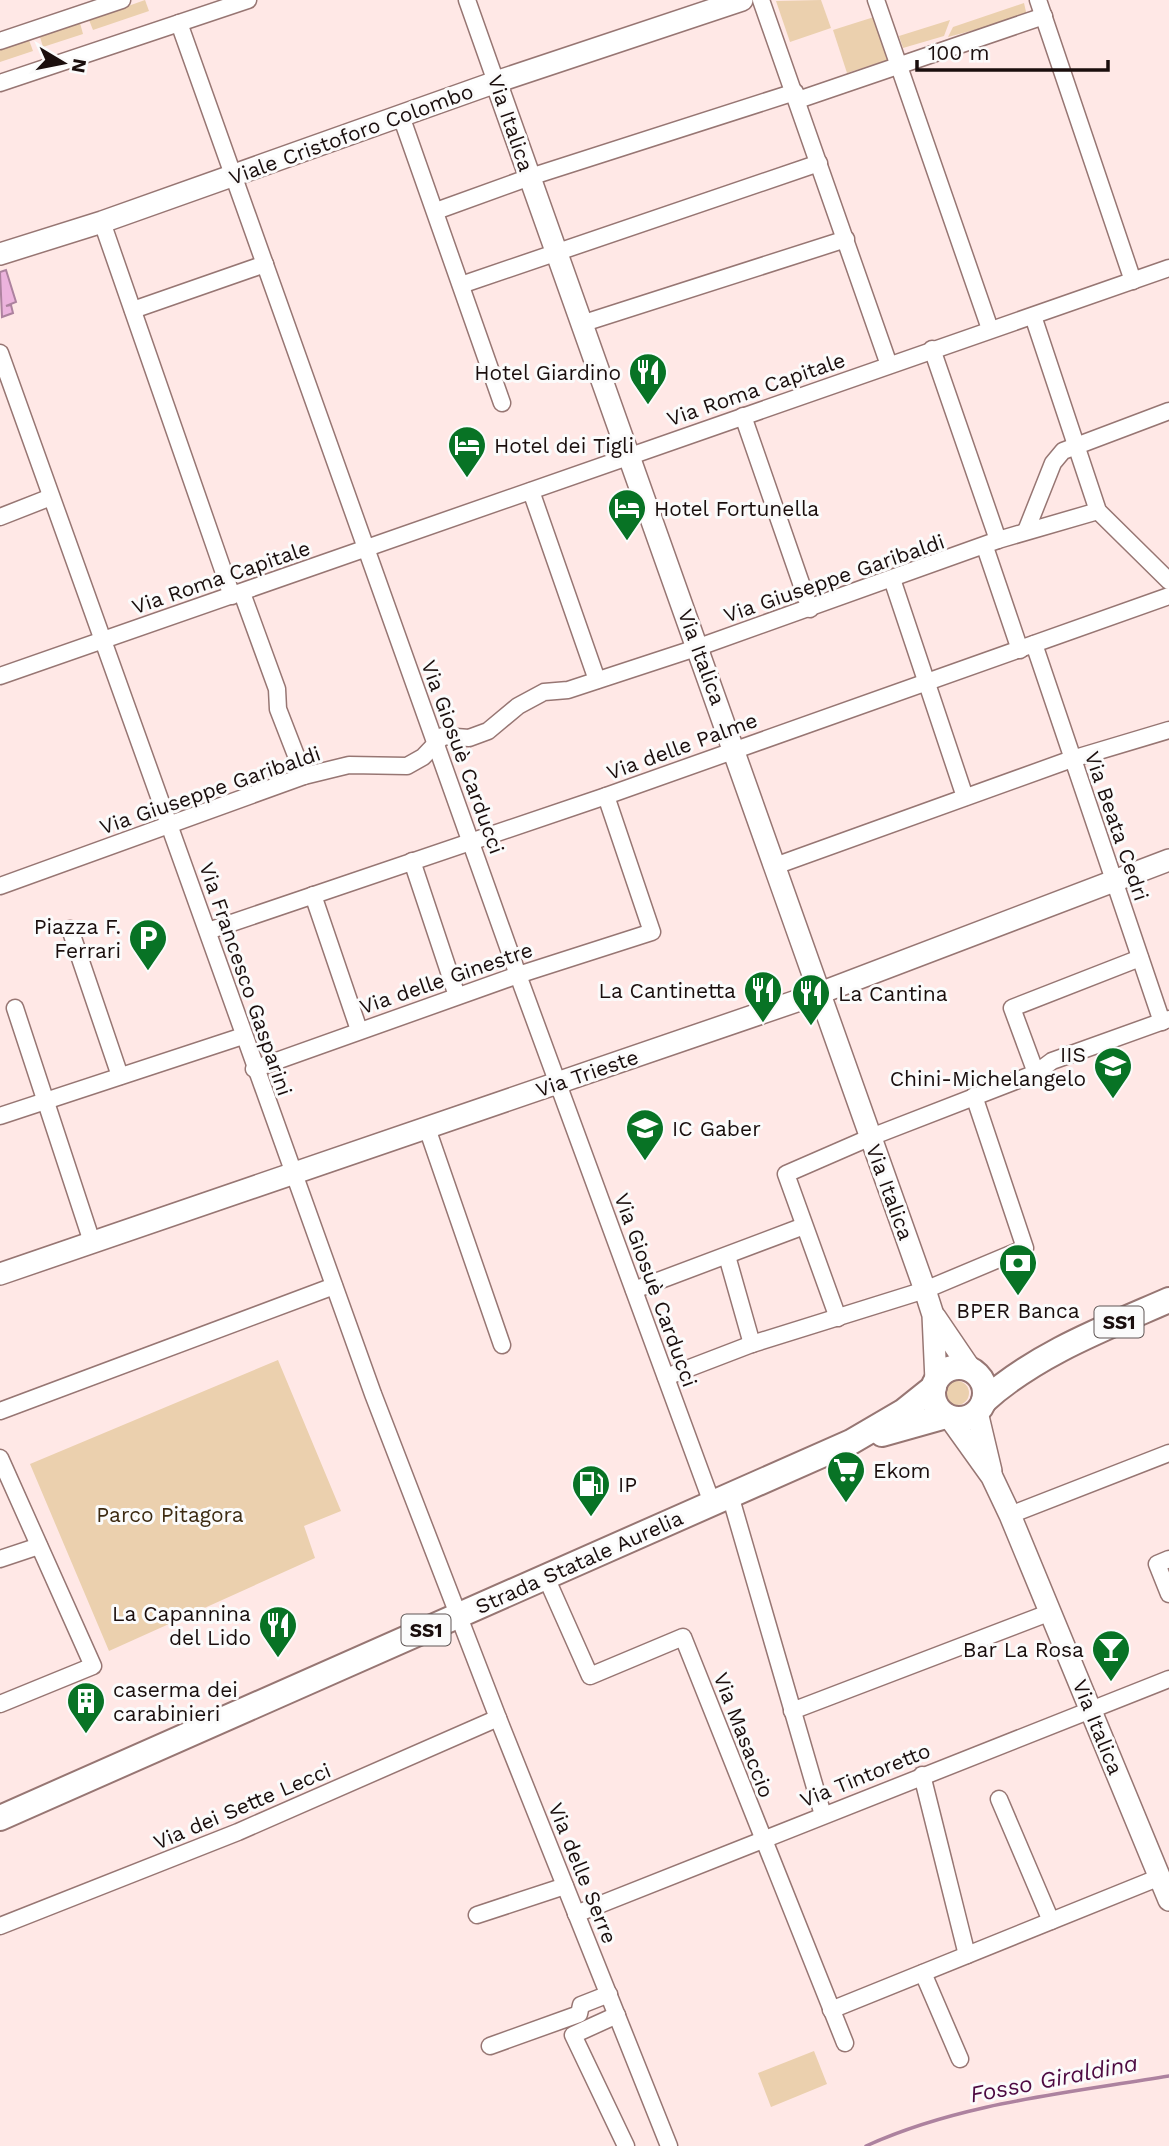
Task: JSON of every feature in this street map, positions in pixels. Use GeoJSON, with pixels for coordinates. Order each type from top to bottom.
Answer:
{"type":"FeatureCollection","features":[{"type":"Feature","properties":{"kind":"main road","name":"Viale Cristoforo Colombo"},"geometry":{"type":"LineString","coordinates":[[0,254],[102,222],[496,82],[742,0]]}},
{"type":"Feature","properties":{"kind":"main road","name":"Via Italica"},"geometry":{"type":"LineString","coordinates":[[496,82],[584,323],[925,1290],[933,1315],[935,1384]]}},
{"type":"Feature","properties":{"kind":"main road","name":"Via Trieste"},"geometry":{"type":"LineString","coordinates":[[0,1274],[820,993],[1169,860]]}},
{"type":"Feature","properties":{"kind":"main road","name":"SS1"},"geometry":{"type":"LineString","coordinates":[[980,1406],[1007,1379],[1070,1345],[1169,1300]]}},
{"type":"Feature","properties":{"kind":"main road","name":"Via Italica"},"geometry":{"type":"LineString","coordinates":[[933,1315],[971,1370]]}},
{"type":"Feature","properties":{"kind":"main road","name":"SS1"},"geometry":{"type":"LineString","coordinates":[[971,1370],[1070,1345]]}},
{"type":"Feature","properties":{"kind":"main road"},"geometry":{"type":"LineString","coordinates":[[955,1367],[971,1370],[983,1383],[980,1406],[964,1419],[947,1416],[938,1408],[935,1384],[955,1367]]}},
{"type":"Feature","properties":{"kind":"main road","name":"Strada Statale Aurelia"},"geometry":{"type":"LineString","coordinates":[[0,1818],[851,1442],[904,1410],[935,1384]]}},
{"type":"Feature","properties":{"kind":"main road","name":"Via Italica"},"geometry":{"type":"LineString","coordinates":[[980,1406],[992,1477]]}},
{"type":"Feature","properties":{"kind":"main road","name":"Via Italica"},"geometry":{"type":"LineString","coordinates":[[947,1416],[992,1477],[1010,1515],[1169,1900]]}},
{"type":"Feature","properties":{"kind":"main road","name":"Strada Statale Aurelia"},"geometry":{"type":"LineString","coordinates":[[851,1442],[947,1416]]}},
{"type":"Feature","properties":{"kind":"street"},"geometry":{"type":"LineString","coordinates":[[0,41],[122,0]]}},
{"type":"Feature","properties":{"kind":"street"},"geometry":{"type":"LineString","coordinates":[[0,83],[248,0]]}},
{"type":"Feature","properties":{"kind":"street","name":"Via Italica"},"geometry":{"type":"LineString","coordinates":[[467,0],[496,82]]}},
{"type":"Feature","properties":{"kind":"street"},"geometry":{"type":"LineString","coordinates":[[761,0],[797,96],[889,365]]}},
{"type":"Feature","properties":{"kind":"street"},"geometry":{"type":"LineString","coordinates":[[877,0],[990,329]]}},
{"type":"Feature","properties":{"kind":"street"},"geometry":{"type":"LineString","coordinates":[[436,211],[530,177],[899,65],[1041,8],[1133,281]]}},
{"type":"Feature","properties":{"kind":"street","name":"Via Giosuè Carducci"},"geometry":{"type":"LineString","coordinates":[[179,23],[518,975],[560,1082],[666,1377],[721,1499],[792,1711],[822,1815]]}},
{"type":"Feature","properties":{"kind":"street"},"geometry":{"type":"LineString","coordinates":[[401,116],[502,403]]}},
{"type":"Feature","properties":{"kind":"street"},"geometry":{"type":"LineString","coordinates":[[461,285],[819,163]]}},
{"type":"Feature","properties":{"kind":"street"},"geometry":{"type":"LineString","coordinates":[[102,222],[237,595],[277,689],[278,709],[304,776]]}},
{"type":"Feature","properties":{"kind":"street"},"geometry":{"type":"LineString","coordinates":[[584,323],[846,239]]}},
{"type":"Feature","properties":{"kind":"street"},"geometry":{"type":"LineString","coordinates":[[133,310],[265,264]]}},
{"type":"Feature","properties":{"kind":"street","name":"Via Roma Capitale"},"geometry":{"type":"LineString","coordinates":[[0,676],[1169,268]]}},
{"type":"Feature","properties":{"kind":"street"},"geometry":{"type":"LineString","coordinates":[[1033,316],[1098,510],[1169,581]]}},
{"type":"Feature","properties":{"kind":"street","name":"Via Beata Cedri"},"geometry":{"type":"LineString","coordinates":[[932,349],[991,543],[1027,647],[1073,759],[1140,958],[1166,1020]]}},
{"type":"Feature","properties":{"kind":"street","name":"Via Francesco Gasparini"},"geometry":{"type":"LineString","coordinates":[[0,353],[208,931],[254,1069],[458,1616]]}},
{"type":"Feature","properties":{"kind":"street"},"geometry":{"type":"LineString","coordinates":[[1026,531],[1052,463],[1063,451],[1075,444],[1169,411]]}},
{"type":"Feature","properties":{"kind":"street"},"geometry":{"type":"LineString","coordinates":[[743,416],[810,609]]}},
{"type":"Feature","properties":{"kind":"street"},"geometry":{"type":"LineString","coordinates":[[531,491],[597,680]]}},
{"type":"Feature","properties":{"kind":"street"},"geometry":{"type":"LineString","coordinates":[[0,517],[51,497]]}},
{"type":"Feature","properties":{"kind":"street","name":"Via Giuseppe Garibaldi"},"geometry":{"type":"LineString","coordinates":[[0,886],[304,776],[349,765],[407,766],[422,757],[443,736],[469,738],[488,731],[518,706],[544,692],[568,690],[699,647],[991,543],[1098,510]]}},
{"type":"Feature","properties":{"kind":"street"},"geometry":{"type":"LineString","coordinates":[[892,579],[965,797]]}},
{"type":"Feature","properties":{"kind":"street","name":"Via delle Palme"},"geometry":{"type":"LineString","coordinates":[[208,931],[606,796],[1169,596]]}},
{"type":"Feature","properties":{"kind":"street"},"geometry":{"type":"LineString","coordinates":[[775,866],[1073,759],[1169,730]]}},
{"type":"Feature","properties":{"kind":"street","name":"Via delle Ginestre"},"geometry":{"type":"LineString","coordinates":[[254,1069],[518,975],[652,932],[606,796]]}},
{"type":"Feature","properties":{"kind":"street"},"geometry":{"type":"LineString","coordinates":[[412,861],[457,996]]}},
{"type":"Feature","properties":{"kind":"street"},"geometry":{"type":"LineString","coordinates":[[313,895],[359,1030]]}},
{"type":"Feature","properties":{"kind":"street"},"geometry":{"type":"LineString","coordinates":[[70,929],[120,1076]]}},
{"type":"Feature","properties":{"kind":"street"},"geometry":{"type":"LineString","coordinates":[[1036,1073],[1012,1008],[1140,958]]}},
{"type":"Feature","properties":{"kind":"street"},"geometry":{"type":"LineString","coordinates":[[15,1008],[92,1242]]}},
{"type":"Feature","properties":{"kind":"street"},"geometry":{"type":"LineString","coordinates":[[838,1318],[786,1174],[871,1137],[1036,1073],[1052,1060],[1166,1020]]}},
{"type":"Feature","properties":{"kind":"street"},"geometry":{"type":"LineString","coordinates":[[0,1116],[243,1036]]}},
{"type":"Feature","properties":{"kind":"street"},"geometry":{"type":"LineString","coordinates":[[666,1377],[752,1344],[925,1290],[1026,1248],[974,1096]]}},
{"type":"Feature","properties":{"kind":"street"},"geometry":{"type":"LineString","coordinates":[[426,1128],[502,1345]]}},
{"type":"Feature","properties":{"kind":"street"},"geometry":{"type":"LineString","coordinates":[[633,1287],[727,1256],[804,1226]]}},
{"type":"Feature","properties":{"kind":"street"},"geometry":{"type":"LineString","coordinates":[[727,1256],[752,1344]]}},
{"type":"Feature","properties":{"kind":"street"},"geometry":{"type":"LineString","coordinates":[[0,1411],[334,1286]]}},
{"type":"Feature","properties":{"kind":"street"},"geometry":{"type":"LineString","coordinates":[[1010,1515],[1169,1453]]}},
{"type":"Feature","properties":{"kind":"street"},"geometry":{"type":"LineString","coordinates":[[0,1458],[93,1666],[0,1704]]}},
{"type":"Feature","properties":{"kind":"street"},"geometry":{"type":"LineString","coordinates":[[0,1559],[38,1546]]}},
{"type":"Feature","properties":{"kind":"street"},"geometry":{"type":"LineString","coordinates":[[1169,1559],[1157,1564],[1169,1594]]}},
{"type":"Feature","properties":{"kind":"street","name":"Via Masaccio"},"geometry":{"type":"LineString","coordinates":[[545,1575],[590,1676],[682,1637],[845,2043]]}},
{"type":"Feature","properties":{"kind":"street"},"geometry":{"type":"LineString","coordinates":[[792,1711],[1051,1612]]}},
{"type":"Feature","properties":{"kind":"street","name":"Via delle Serre"},"geometry":{"type":"LineString","coordinates":[[458,1616],[669,2146]]}},
{"type":"Feature","properties":{"kind":"street","name":"Via Tintoretto"},"geometry":{"type":"LineString","coordinates":[[576,1914],[1169,1679]]}},
{"type":"Feature","properties":{"kind":"street","name":"Via dei Sette Lecci"},"geometry":{"type":"LineString","coordinates":[[0,1926],[238,1832],[498,1718]]}},
{"type":"Feature","properties":{"kind":"street"},"geometry":{"type":"LineString","coordinates":[[922,1775],[967,1955]]}},
{"type":"Feature","properties":{"kind":"street"},"geometry":{"type":"LineString","coordinates":[[999,1799],[1051,1922]]}},
{"type":"Feature","properties":{"kind":"street"},"geometry":{"type":"LineString","coordinates":[[831,2010],[1160,1877]]}},
{"type":"Feature","properties":{"kind":"street"},"geometry":{"type":"LineString","coordinates":[[477,1914],[565,1886]]}},
{"type":"Feature","properties":{"kind":"street"},"geometry":{"type":"LineString","coordinates":[[923,1973],[960,2059]]}},
{"type":"Feature","properties":{"kind":"street"},"geometry":{"type":"LineString","coordinates":[[490,2046],[579,2014],[581,2005],[609,1994]]}},
{"type":"Feature","properties":{"kind":"street"},"geometry":{"type":"LineString","coordinates":[[617,2015],[573,2035],[626,2146]]}},
{"type":"Feature","properties":{"kind":"green space"},"geometry":{"type":"Polygon","coordinates":[[[145,0],[149,11],[93,30],[89,20],[145,0]]]}},
{"type":"Feature","properties":{"kind":"green space"},"geometry":{"type":"Polygon","coordinates":[[[821,0],[831,28],[790,42],[776,1],[821,0]]]}},
{"type":"Feature","properties":{"kind":"green space"},"geometry":{"type":"Polygon","coordinates":[[[1024,3],[1027,16],[948,37],[953,27],[1024,3]]]}},
{"type":"Feature","properties":{"kind":"green space"},"geometry":{"type":"Polygon","coordinates":[[[874,17],[888,60],[847,73],[833,30],[874,17]]]}},
{"type":"Feature","properties":{"kind":"green space"},"geometry":{"type":"Polygon","coordinates":[[[950,20],[944,36],[903,48],[899,36],[950,20]]]}},
{"type":"Feature","properties":{"kind":"green space"},"geometry":{"type":"Polygon","coordinates":[[[80,23],[83,34],[43,47],[40,37],[80,23]]]}},
{"type":"Feature","properties":{"kind":"green space"},"geometry":{"type":"Polygon","coordinates":[[[29,40],[33,51],[0,62],[0,50],[29,40]]]}},
{"type":"Feature","properties":{"kind":"green space","name":"Parco Pitagora"},"geometry":{"type":"Polygon","coordinates":[[[278,1360],[341,1511],[304,1526],[315,1558],[109,1651],[30,1464],[278,1360]]]}},
{"type":"Feature","properties":{"kind":"green space"},"geometry":{"type":"Polygon","coordinates":[[[957,1381],[966,1384],[969,1393],[966,1402],[957,1405],[948,1402],[945,1393],[948,1384],[957,1381]]]}},
{"type":"Feature","properties":{"kind":"green space"},"geometry":{"type":"Polygon","coordinates":[[[814,2051],[827,2084],[771,2107],[758,2073],[814,2051]]]}},
{"type":"Feature","properties":{"kind":"shaded area"},"geometry":{"type":"Polygon","coordinates":[[[6,270],[16,302],[6,306],[11,305],[13,313],[2,317],[0,272],[6,270]]]}},
{"type":"Feature","properties":{"kind":"waterway","name":"Fosso Giraldina"},"geometry":{"type":"LineString","coordinates":[[866,2146],[902,2131],[977,2109],[1169,2076]]}},
{"type":"Feature","properties":{"kind":"place","name":"Hotel Giardino"},"geometry":{"type":"Point","coordinates":[648,406]}},
{"type":"Feature","properties":{"kind":"place","name":"Hotel dei Tigli"},"geometry":{"type":"Point","coordinates":[467,479]}},
{"type":"Feature","properties":{"kind":"place","name":"Hotel Fortunella"},"geometry":{"type":"Point","coordinates":[627,542]}},
{"type":"Feature","properties":{"kind":"place","name":"Piazza F. Ferrari"},"geometry":{"type":"Point","coordinates":[148,972]}},
{"type":"Feature","properties":{"kind":"place","name":"La Cantinetta"},"geometry":{"type":"Point","coordinates":[763,1024]}},
{"type":"Feature","properties":{"kind":"place","name":"La Cantina"},"geometry":{"type":"Point","coordinates":[811,1027]}},
{"type":"Feature","properties":{"kind":"place","name":"IIS Chini-Michelangelo"},"geometry":{"type":"Point","coordinates":[1113,1100]}},
{"type":"Feature","properties":{"kind":"place","name":"IC Gaber"},"geometry":{"type":"Point","coordinates":[645,1162]}},
{"type":"Feature","properties":{"kind":"place","name":"BPER Banca"},"geometry":{"type":"Point","coordinates":[1018,1297]}},
{"type":"Feature","properties":{"kind":"place","name":"Ekom"},"geometry":{"type":"Point","coordinates":[846,1504]}},
{"type":"Feature","properties":{"kind":"place","name":"IP"},"geometry":{"type":"Point","coordinates":[591,1518]}},
{"type":"Feature","properties":{"kind":"place","name":"La Capannina del Lido"},"geometry":{"type":"Point","coordinates":[278,1659]}},
{"type":"Feature","properties":{"kind":"place","name":"Bar La Rosa"},"geometry":{"type":"Point","coordinates":[1111,1683]}},
{"type":"Feature","properties":{"kind":"place","name":"caserma dei carabinieri"},"geometry":{"type":"Point","coordinates":[86,1735]}}]}
